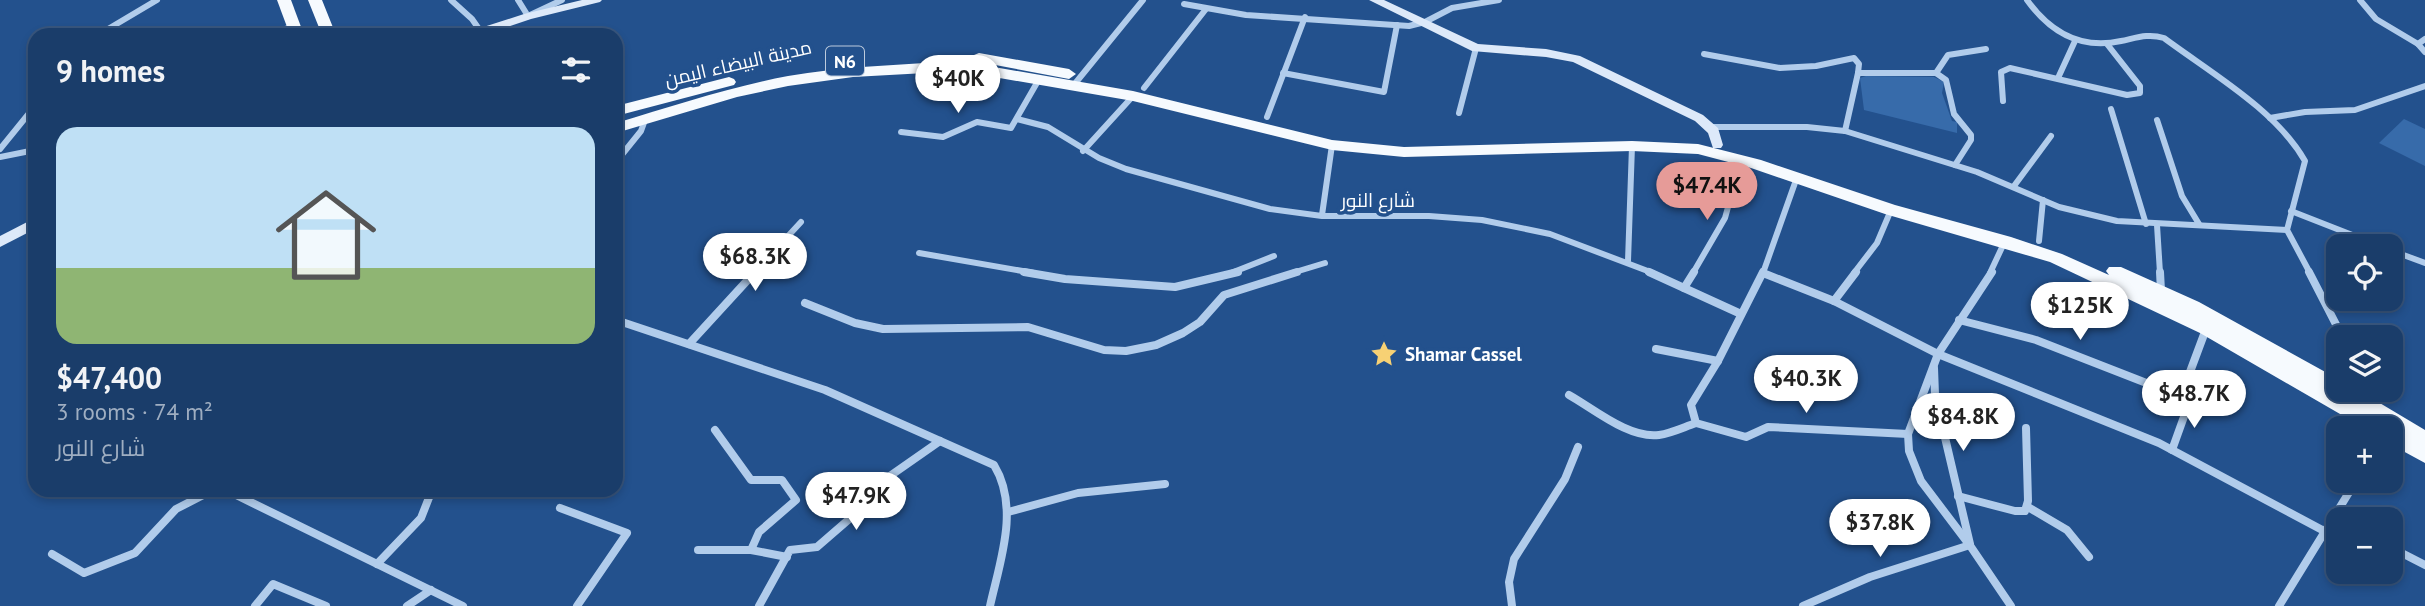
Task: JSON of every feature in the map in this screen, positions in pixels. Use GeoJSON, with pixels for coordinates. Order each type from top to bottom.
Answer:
{"type":"FeatureCollection","features":[{"type":"Feature","properties":{"kind":"main road"},"geometry":{"type":"LineString","coordinates":[[284,0],[294,28]]}},
{"type":"Feature","properties":{"kind":"main road"},"geometry":{"type":"LineString","coordinates":[[315,0],[325,28]]}},
{"type":"Feature","properties":{"kind":"main road"},"geometry":{"type":"LineString","coordinates":[[491,28],[528,16],[596,0]]}},
{"type":"Feature","properties":{"kind":"main road"},"geometry":{"type":"LineString","coordinates":[[1375,0],[1476,48],[1546,53],[1576,59],[1662,98],[1711,127],[1717,145]]}},
{"type":"Feature","properties":{"kind":"main road","name":"مدينة البيضاء اليمن"},"geometry":{"type":"LineString","coordinates":[[623,124],[643,113],[773,72],[871,58],[966,57],[1076,81]]}},
{"type":"Feature","properties":{"kind":"main road","name":"مدينة البيضاء اليمن"},"geometry":{"type":"LineString","coordinates":[[623,112],[643,113],[771,84],[853,72],[953,68],[1038,80],[1076,81]]}},
{"type":"Feature","properties":{"kind":"main road"},"geometry":{"type":"LineString","coordinates":[[1076,81],[1267,117],[1338,135],[1424,142],[1627,136],[1681,138],[1717,145],[2039,241],[2161,292],[2214,318],[2326,381]]}},
{"type":"Feature","properties":{"kind":"main road"},"geometry":{"type":"LineString","coordinates":[[1138,92],[1332,145],[1404,152],[1632,146],[1698,149],[1741,160],[1891,210],[2005,241],[2083,270],[2326,385]]}},
{"type":"Feature","properties":{"kind":"main road"},"geometry":{"type":"LineString","coordinates":[[0,242],[28,227]]}},
{"type":"Feature","properties":{"kind":"main road"},"geometry":{"type":"LineString","coordinates":[[2362,402],[2375,416]]}},
{"type":"Feature","properties":{"kind":"main road"},"geometry":{"type":"LineString","coordinates":[[2403,432],[2425,439]]}},
{"type":"Feature","properties":{"kind":"main road"},"geometry":{"type":"LineString","coordinates":[[2403,440],[2425,455]]}},
{"type":"Feature","properties":{"kind":"street"},"geometry":{"type":"LineString","coordinates":[[110,28],[156,0]]}},
{"type":"Feature","properties":{"kind":"street"},"geometry":{"type":"LineString","coordinates":[[518,0],[528,16],[562,0]]}},
{"type":"Feature","properties":{"kind":"street"},"geometry":{"type":"LineString","coordinates":[[1076,81],[1143,0]]}},
{"type":"Feature","properties":{"kind":"street"},"geometry":{"type":"LineString","coordinates":[[1184,4],[1247,15],[1397,25],[1425,22],[1452,8],[1499,0]]}},
{"type":"Feature","properties":{"kind":"street"},"geometry":{"type":"LineString","coordinates":[[2027,0],[2047,25],[2075,41],[2094,45],[2148,35],[2164,38],[2270,118],[2294,142],[2305,161],[2287,230],[2336,325]]}},
{"type":"Feature","properties":{"kind":"street"},"geometry":{"type":"LineString","coordinates":[[2360,0],[2383,24],[2418,44],[2425,52]]}},
{"type":"Feature","properties":{"kind":"street"},"geometry":{"type":"LineString","coordinates":[[448,1],[472,19],[475,28]]}},
{"type":"Feature","properties":{"kind":"street"},"geometry":{"type":"LineString","coordinates":[[1083,150],[1138,92],[1206,9]]}},
{"type":"Feature","properties":{"kind":"street"},"geometry":{"type":"LineString","coordinates":[[1267,117],[1305,17]]}},
{"type":"Feature","properties":{"kind":"street"},"geometry":{"type":"LineString","coordinates":[[1283,72],[1384,92],[1397,25]]}},
{"type":"Feature","properties":{"kind":"street"},"geometry":{"type":"LineString","coordinates":[[2418,44],[2425,39]]}},
{"type":"Feature","properties":{"kind":"street"},"geometry":{"type":"LineString","coordinates":[[2058,78],[2075,41]]}},
{"type":"Feature","properties":{"kind":"street"},"geometry":{"type":"LineString","coordinates":[[2003,101],[2003,70],[2010,68],[2127,95],[2140,93],[2140,86],[2107,44]]}},
{"type":"Feature","properties":{"kind":"street"},"geometry":{"type":"LineString","coordinates":[[1459,113],[1476,48]]}},
{"type":"Feature","properties":{"kind":"street"},"geometry":{"type":"LineString","coordinates":[[1936,73],[1948,55],[1986,49]]}},
{"type":"Feature","properties":{"kind":"street"},"geometry":{"type":"LineString","coordinates":[[1704,54],[1751,65],[1787,68],[1850,58],[1859,64],[1845,131]]}},
{"type":"Feature","properties":{"kind":"street"},"geometry":{"type":"LineString","coordinates":[[1858,73],[1936,73],[1948,83],[1954,114],[1971,135],[1971,140],[1955,165]]}},
{"type":"Feature","properties":{"kind":"street"},"geometry":{"type":"LineString","coordinates":[[901,132],[943,137],[972,122],[1011,128],[1038,80]]}},
{"type":"Feature","properties":{"kind":"street"},"geometry":{"type":"LineString","coordinates":[[2270,118],[2305,112],[2355,110],[2425,86]]}},
{"type":"Feature","properties":{"kind":"street"},"geometry":{"type":"LineString","coordinates":[[2111,109],[2146,224]]}},
{"type":"Feature","properties":{"kind":"street"},"geometry":{"type":"LineString","coordinates":[[623,153],[641,131],[643,113]]}},
{"type":"Feature","properties":{"kind":"street"},"geometry":{"type":"LineString","coordinates":[[0,149],[28,115]]}},
{"type":"Feature","properties":{"kind":"street","name":"شارع النور"},"geometry":{"type":"LineString","coordinates":[[1017,119],[1055,130],[1083,150],[1128,170],[1271,209],[1322,215],[1428,215],[1480,219],[1535,230],[1628,261],[1741,314]]}},
{"type":"Feature","properties":{"kind":"street"},"geometry":{"type":"LineString","coordinates":[[2157,120],[2182,195],[2199,224]]}},
{"type":"Feature","properties":{"kind":"street"},"geometry":{"type":"LineString","coordinates":[[1711,127],[1795,127],[1845,131],[1955,165],[2090,216],[2157,225],[2199,224],[2287,230]]}},
{"type":"Feature","properties":{"kind":"street"},"geometry":{"type":"LineString","coordinates":[[2014,187],[2051,136]]}},
{"type":"Feature","properties":{"kind":"street"},"geometry":{"type":"LineString","coordinates":[[1322,215],[1332,145]]}},
{"type":"Feature","properties":{"kind":"street"},"geometry":{"type":"LineString","coordinates":[[1628,261],[1632,146]]}},
{"type":"Feature","properties":{"kind":"street"},"geometry":{"type":"LineString","coordinates":[[0,157],[28,151]]}},
{"type":"Feature","properties":{"kind":"street"},"geometry":{"type":"LineString","coordinates":[[1684,288],[1725,218],[1741,160]]}},
{"type":"Feature","properties":{"kind":"street"},"geometry":{"type":"LineString","coordinates":[[1696,422],[1691,405],[1718,361],[1763,273],[1796,180]]}},
{"type":"Feature","properties":{"kind":"street"},"geometry":{"type":"LineString","coordinates":[[2039,241],[2043,200]]}},
{"type":"Feature","properties":{"kind":"street"},"geometry":{"type":"LineString","coordinates":[[1834,301],[1877,243],[1891,210]]}},
{"type":"Feature","properties":{"kind":"street"},"geometry":{"type":"LineString","coordinates":[[2291,211],[2350,234]]}},
{"type":"Feature","properties":{"kind":"street"},"geometry":{"type":"LineString","coordinates":[[689,344],[801,222]]}},
{"type":"Feature","properties":{"kind":"street"},"geometry":{"type":"LineString","coordinates":[[2157,225],[2161,292]]}},
{"type":"Feature","properties":{"kind":"street"},"geometry":{"type":"LineString","coordinates":[[2005,241],[1996,265],[1938,354],[1908,434],[1910,457],[1928,493],[1970,545],[2011,606]]}},
{"type":"Feature","properties":{"kind":"street"},"geometry":{"type":"LineString","coordinates":[[919,253],[1065,279],[1175,287],[1237,272],[1274,256]]}},
{"type":"Feature","properties":{"kind":"street"},"geometry":{"type":"LineString","coordinates":[[2403,255],[2425,263]]}},
{"type":"Feature","properties":{"kind":"street"},"geometry":{"type":"LineString","coordinates":[[805,303],[855,323],[884,329],[1028,327],[1104,350],[1126,351],[1156,345],[1183,333],[1200,322],[1224,296],[1325,262]]}},
{"type":"Feature","properties":{"kind":"street"},"geometry":{"type":"LineString","coordinates":[[1763,273],[1834,301],[1938,354],[2068,405],[2172,450],[2326,532],[2279,606]]}},
{"type":"Feature","properties":{"kind":"street"},"geometry":{"type":"LineString","coordinates":[[1959,320],[2036,340],[2190,400],[2172,450]]}},
{"type":"Feature","properties":{"kind":"street"},"geometry":{"type":"LineString","coordinates":[[623,322],[845,398],[994,465],[1003,479],[1008,512],[990,606]]}},
{"type":"Feature","properties":{"kind":"street"},"geometry":{"type":"LineString","coordinates":[[2181,397],[2206,328]]}},
{"type":"Feature","properties":{"kind":"street"},"geometry":{"type":"LineString","coordinates":[[1656,349],[1718,361]]}},
{"type":"Feature","properties":{"kind":"street"},"geometry":{"type":"LineString","coordinates":[[1934,365],[1936,395],[1970,545]]}},
{"type":"Feature","properties":{"kind":"street"},"geometry":{"type":"LineString","coordinates":[[1569,395],[1607,417],[1645,434],[1657,435],[1696,422],[1746,437],[1768,427],[1908,434]]}},
{"type":"Feature","properties":{"kind":"street"},"geometry":{"type":"LineString","coordinates":[[2026,428],[2028,507]]}},
{"type":"Feature","properties":{"kind":"street"},"geometry":{"type":"LineString","coordinates":[[715,430],[751,480],[782,480],[796,500],[759,533],[751,550]]}},
{"type":"Feature","properties":{"kind":"street"},"geometry":{"type":"LineString","coordinates":[[759,606],[790,550],[817,547],[862,508],[877,485],[940,441]]}},
{"type":"Feature","properties":{"kind":"street"},"geometry":{"type":"LineString","coordinates":[[1512,606],[1509,582],[1514,559],[1565,479],[1578,447]]}},
{"type":"Feature","properties":{"kind":"street"},"geometry":{"type":"LineString","coordinates":[[1008,512],[1078,493],[1165,484]]}},
{"type":"Feature","properties":{"kind":"street"},"geometry":{"type":"LineString","coordinates":[[1958,496],[2015,511],[2028,507]]}},
{"type":"Feature","properties":{"kind":"street"},"geometry":{"type":"LineString","coordinates":[[52,554],[84,573],[135,553],[176,509],[199,497]]}},
{"type":"Feature","properties":{"kind":"street"},"geometry":{"type":"LineString","coordinates":[[240,497],[464,606]]}},
{"type":"Feature","properties":{"kind":"street"},"geometry":{"type":"LineString","coordinates":[[377,564],[421,518],[429,497]]}},
{"type":"Feature","properties":{"kind":"street"},"geometry":{"type":"LineString","coordinates":[[2028,507],[2067,530],[2089,557]]}},
{"type":"Feature","properties":{"kind":"street"},"geometry":{"type":"LineString","coordinates":[[560,508],[627,533],[577,606]]}},
{"type":"Feature","properties":{"kind":"street"},"geometry":{"type":"LineString","coordinates":[[1803,606],[1870,577],[1970,545]]}},
{"type":"Feature","properties":{"kind":"street"},"geometry":{"type":"LineString","coordinates":[[698,550],[751,550],[787,556]]}},
{"type":"Feature","properties":{"kind":"street"},"geometry":{"type":"LineString","coordinates":[[2403,554],[2425,565]]}},
{"type":"Feature","properties":{"kind":"street"},"geometry":{"type":"LineString","coordinates":[[255,606],[273,584],[326,606]]}},
{"type":"Feature","properties":{"kind":"street"},"geometry":{"type":"LineString","coordinates":[[407,606],[431,590]]}},
{"type":"Feature","properties":{"kind":"shaded area"},"geometry":{"type":"Polygon","coordinates":[[[1934,77],[1944,82],[1942,93],[1952,121],[1957,122],[1957,133],[1864,110],[1860,78],[1934,77]]]}},
{"type":"Feature","properties":{"kind":"shaded area"},"geometry":{"type":"Polygon","coordinates":[[[2404,119],[2425,129],[2425,166],[2379,143],[2404,119]]]}},
{"type":"Feature","properties":{"kind":"place","name":"Shamar Cassel"},"geometry":{"type":"Point","coordinates":[1384,354]}}]}
